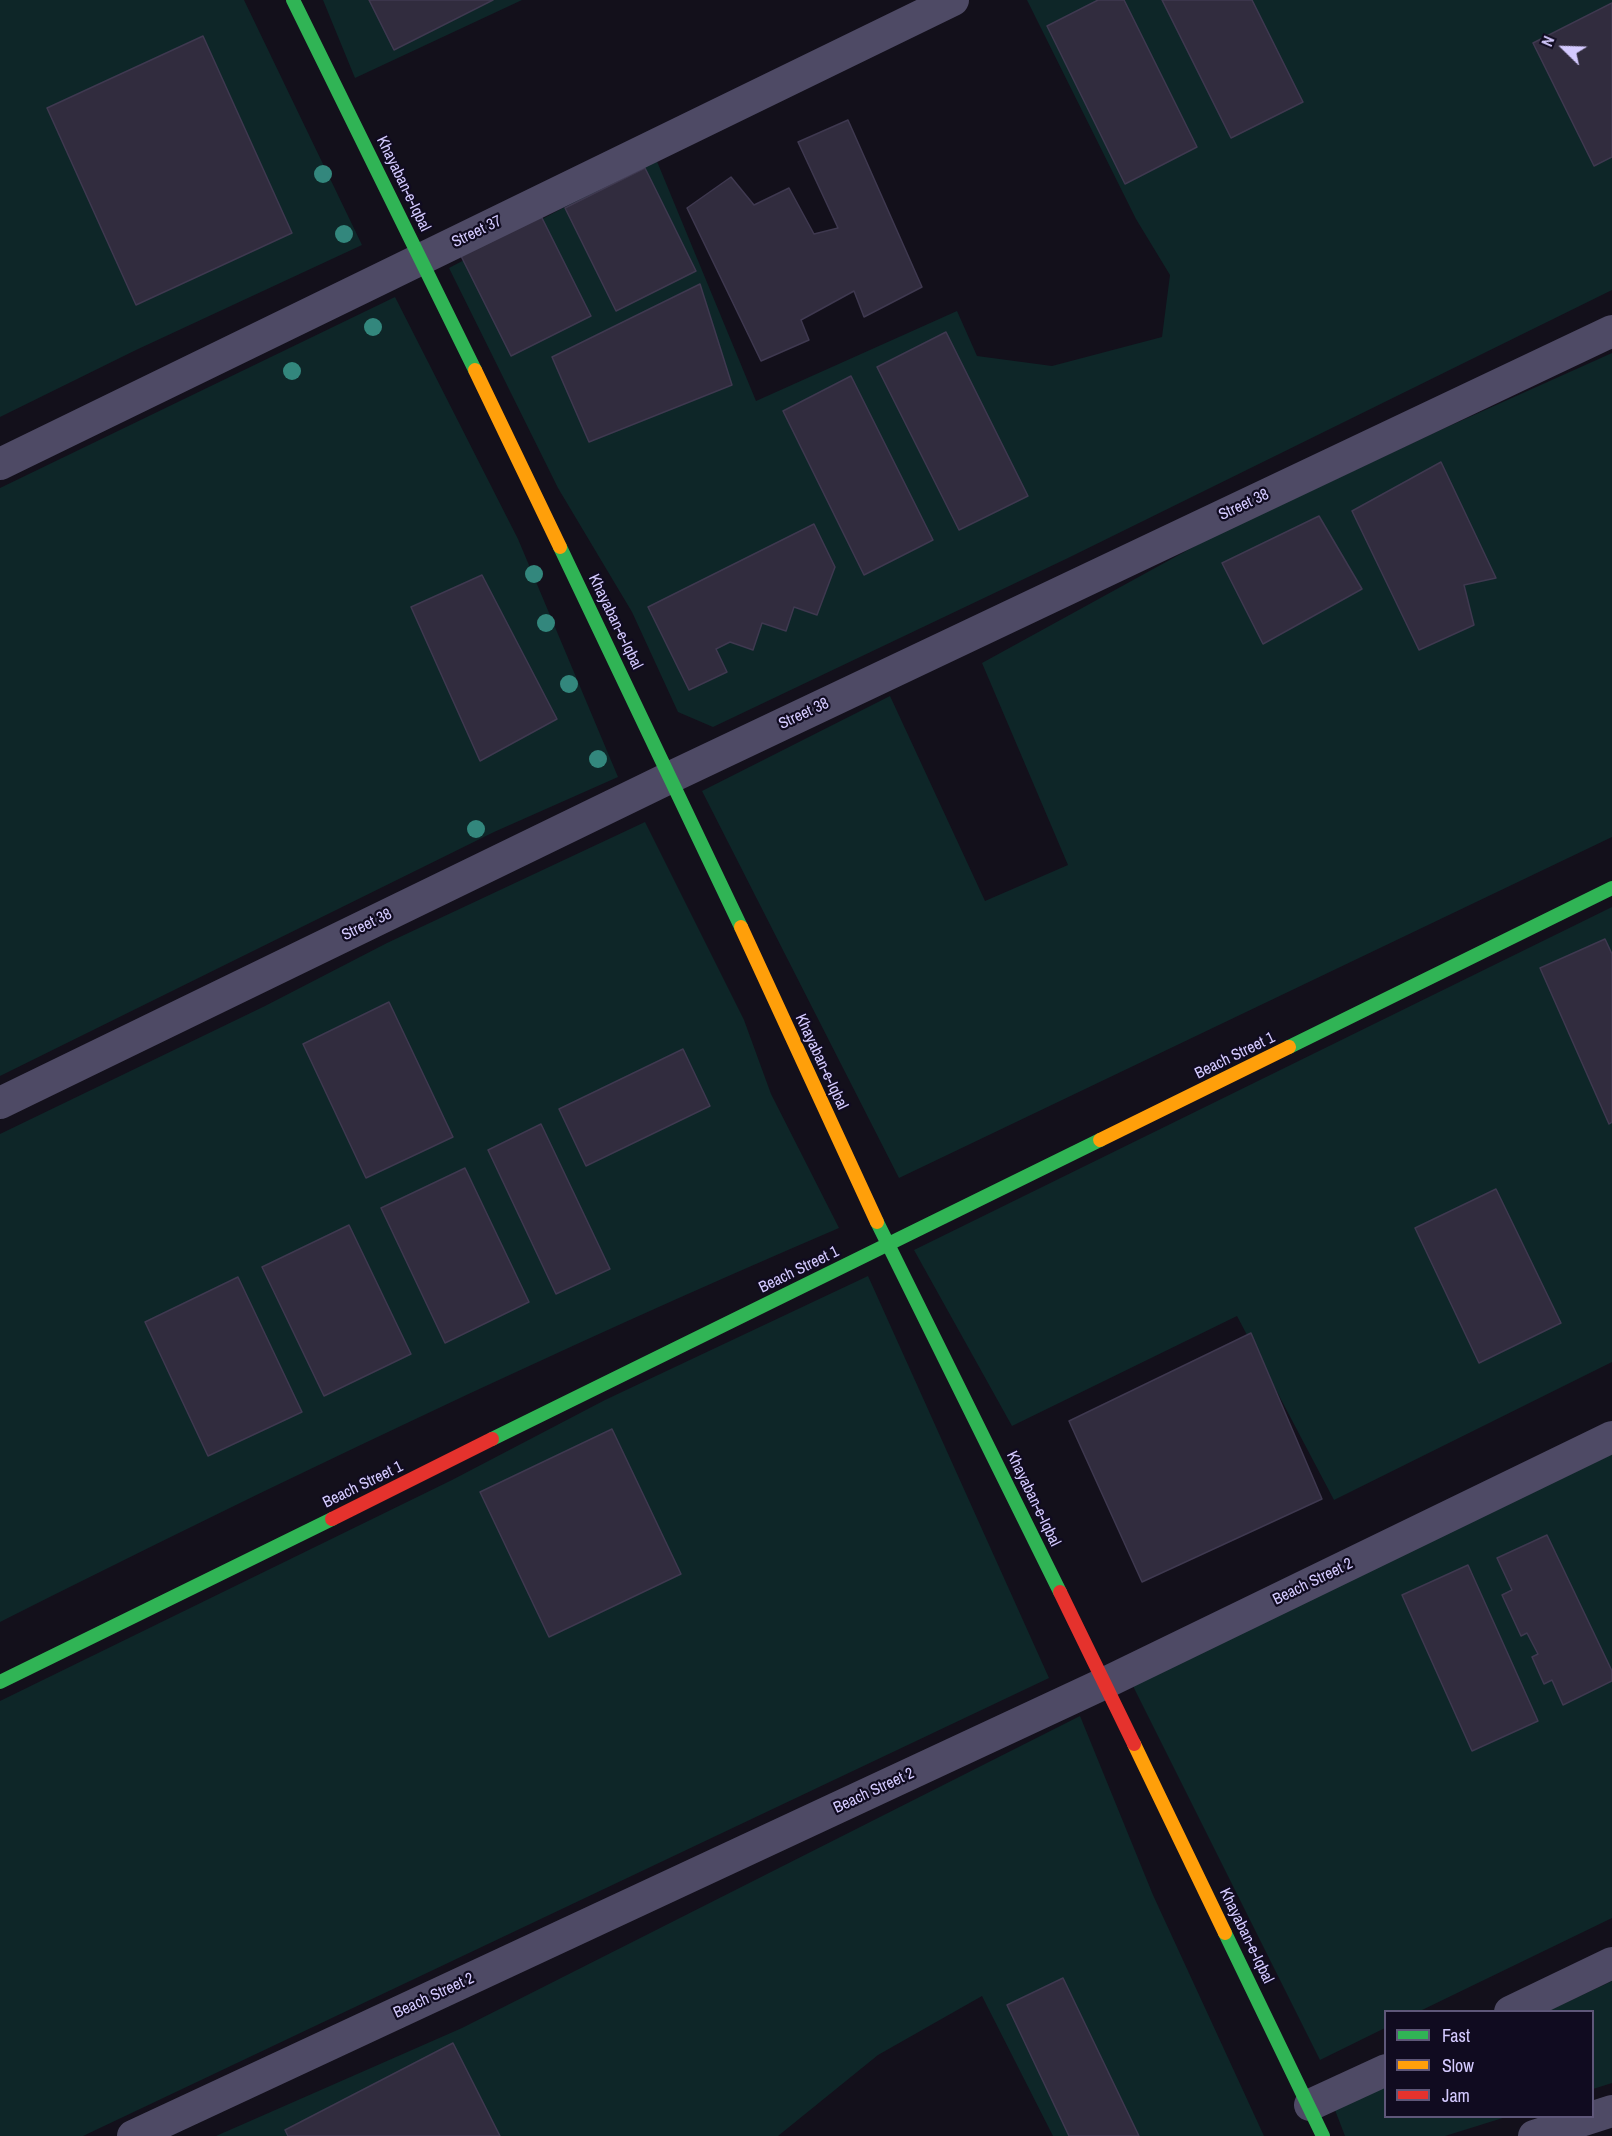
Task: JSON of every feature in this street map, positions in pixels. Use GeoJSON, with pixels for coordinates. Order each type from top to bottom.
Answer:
{"type":"FeatureCollection","features":[{"type":"Feature","properties":{"kind":"street","name":"Khayaban-e-Iqbal"},"geometry":{"type":"LineString","coordinates":[[293,0],[422,259],[671,777],[888,1245],[1106,1683],[1323,2136]]}},
{"type":"Feature","properties":{"kind":"street","name":"Street 37"},"geometry":{"type":"LineString","coordinates":[[0,464],[953,0]]}},
{"type":"Feature","properties":{"kind":"street","name":"Street 38"},"geometry":{"type":"LineString","coordinates":[[0,1103],[671,777],[1612,331]]}},
{"type":"Feature","properties":{"kind":"street","name":"Beach Street 1"},"geometry":{"type":"LineString","coordinates":[[0,1682],[1612,888]]}},
{"type":"Feature","properties":{"kind":"street","name":"Beach Street 2"},"geometry":{"type":"LineString","coordinates":[[133,2136],[1106,1683],[1612,1437]]}},
{"type":"Feature","properties":{"kind":"street"},"geometry":{"type":"LineString","coordinates":[[1514,2010],[1612,1963]]}},
{"type":"Feature","properties":{"kind":"street"},"geometry":{"type":"LineString","coordinates":[[1310,2105],[1384,2071]]}},
{"type":"Feature","properties":{"kind":"street"},"geometry":{"type":"LineString","coordinates":[[1594,2117],[1612,2111]]}},
{"type":"Feature","properties":{"kind":"street"},"geometry":{"type":"LineString","coordinates":[[1534,2136],[1590,2118]]}},
{"type":"Feature","properties":{"kind":"green space"},"geometry":{"type":"Polygon","coordinates":[[[0,0],[244,0],[362,245],[136,350],[0,417],[0,0]]]}},
{"type":"Feature","properties":{"kind":"green space"},"geometry":{"type":"Polygon","coordinates":[[[323,0],[522,0],[355,78],[323,0]]]}},
{"type":"Feature","properties":{"kind":"green space"},"geometry":{"type":"Polygon","coordinates":[[[1027,0],[1612,0],[1612,290],[1068,558],[713,727],[678,712],[632,612],[558,488],[449,268],[656,159],[756,401],[957,311],[977,356],[1052,366],[1162,337],[1170,275],[1136,219],[1027,0]]]}},
{"type":"Feature","properties":{"kind":"green space"},"geometry":{"type":"Polygon","coordinates":[[[395,297],[518,539],[618,777],[494,832],[0,1076],[0,488],[395,297]]]}},
{"type":"Feature","properties":{"kind":"green space"},"geometry":{"type":"Polygon","coordinates":[[[1612,353],[1612,837],[899,1178],[702,791],[890,696],[985,901],[1068,865],[982,663],[1206,540],[1436,432],[1612,353]]]}},
{"type":"Feature","properties":{"kind":"green space"},"geometry":{"type":"Polygon","coordinates":[[[645,822],[744,1020],[771,1094],[839,1228],[626,1321],[416,1419],[0,1622],[0,1134],[265,1006],[387,943],[645,822]]]}},
{"type":"Feature","properties":{"kind":"green space"},"geometry":{"type":"Polygon","coordinates":[[[1612,907],[1612,1362],[1334,1500],[1237,1316],[1012,1426],[914,1250],[1612,907]]]}},
{"type":"Feature","properties":{"kind":"green space"},"geometry":{"type":"Polygon","coordinates":[[[868,1276],[1049,1678],[83,2136],[0,2136],[0,1701],[452,1480],[605,1400],[868,1276]]]}},
{"type":"Feature","properties":{"kind":"green space"},"geometry":{"type":"Polygon","coordinates":[[[1612,1454],[1612,1918],[1422,2010],[1384,2010],[1384,2028],[1320,2060],[1132,1684],[1612,1454]]]}},
{"type":"Feature","properties":{"kind":"green space"},"geometry":{"type":"Polygon","coordinates":[[[1080,1716],[1153,1895],[1264,2136],[1053,2136],[982,1996],[878,2055],[778,2136],[216,2136],[462,2028],[1080,1716]]]}},
{"type":"Feature","properties":{"kind":"green space"},"geometry":{"type":"Polygon","coordinates":[[[1612,1981],[1612,2083],[1594,2089],[1594,2010],[1550,2010],[1612,1981]]]}},
{"type":"Feature","properties":{"kind":"green space"},"geometry":{"type":"Polygon","coordinates":[[[1384,2086],[1384,2118],[1503,2118],[1445,2136],[1345,2136],[1335,2110],[1384,2086]]]}},
{"type":"Feature","properties":{"kind":"building"},"geometry":{"type":"Polygon","coordinates":[[[369,0],[493,0],[394,50],[369,0]]]}},
{"type":"Feature","properties":{"kind":"building"},"geometry":{"type":"Polygon","coordinates":[[[1098,0],[1124,0],[1197,147],[1125,184],[1047,26],[1098,0]]]}},
{"type":"Feature","properties":{"kind":"building"},"geometry":{"type":"Polygon","coordinates":[[[1162,0],[1252,0],[1303,102],[1231,138],[1162,0]]]}},
{"type":"Feature","properties":{"kind":"building"},"geometry":{"type":"Polygon","coordinates":[[[1612,3],[1612,157],[1594,166],[1533,43],[1612,3]]]}},
{"type":"Feature","properties":{"kind":"building"},"geometry":{"type":"Polygon","coordinates":[[[203,36],[292,233],[136,305],[47,108],[203,36]]]}},
{"type":"Feature","properties":{"kind":"building"},"geometry":{"type":"Polygon","coordinates":[[[848,120],[922,287],[864,317],[854,291],[801,320],[809,340],[761,361],[687,208],[731,177],[754,205],[789,188],[814,234],[838,228],[798,142],[848,120]]]}},
{"type":"Feature","properties":{"kind":"building"},"geometry":{"type":"Polygon","coordinates":[[[645,168],[696,271],[616,311],[565,208],[645,168]]]}},
{"type":"Feature","properties":{"kind":"building"},"geometry":{"type":"Polygon","coordinates":[[[540,214],[591,316],[511,356],[460,254],[540,214]]]}},
{"type":"Feature","properties":{"kind":"building"},"geometry":{"type":"Polygon","coordinates":[[[700,284],[732,385],[589,442],[552,357],[700,284]]]}},
{"type":"Feature","properties":{"kind":"building"},"geometry":{"type":"Polygon","coordinates":[[[946,332],[1028,496],[959,530],[877,367],[946,332]]]}},
{"type":"Feature","properties":{"kind":"building"},"geometry":{"type":"Polygon","coordinates":[[[851,376],[933,540],[864,575],[783,411],[851,376]]]}},
{"type":"Feature","properties":{"kind":"building"},"geometry":{"type":"Polygon","coordinates":[[[1441,462],[1496,578],[1464,585],[1474,625],[1419,650],[1352,511],[1441,462]]]}},
{"type":"Feature","properties":{"kind":"building"},"geometry":{"type":"Polygon","coordinates":[[[1319,516],[1362,589],[1263,644],[1222,563],[1319,516]]]}},
{"type":"Feature","properties":{"kind":"building"},"geometry":{"type":"Polygon","coordinates":[[[814,524],[835,567],[817,615],[794,607],[786,631],[762,623],[753,650],[730,642],[716,649],[727,672],[689,690],[648,607],[814,524]]]}},
{"type":"Feature","properties":{"kind":"building"},"geometry":{"type":"Polygon","coordinates":[[[482,575],[557,719],[480,761],[411,607],[482,575]]]}},
{"type":"Feature","properties":{"kind":"building"},"geometry":{"type":"Polygon","coordinates":[[[1605,939],[1612,954],[1612,1122],[1609,1124],[1540,968],[1605,939]]]}},
{"type":"Feature","properties":{"kind":"building"},"geometry":{"type":"Polygon","coordinates":[[[389,1002],[453,1137],[366,1178],[303,1044],[389,1002]]]}},
{"type":"Feature","properties":{"kind":"building"},"geometry":{"type":"Polygon","coordinates":[[[683,1049],[710,1106],[586,1166],[559,1109],[683,1049]]]}},
{"type":"Feature","properties":{"kind":"building"},"geometry":{"type":"Polygon","coordinates":[[[541,1124],[610,1269],[556,1294],[488,1150],[541,1124]]]}},
{"type":"Feature","properties":{"kind":"building"},"geometry":{"type":"Polygon","coordinates":[[[465,1168],[529,1302],[445,1343],[381,1208],[465,1168]]]}},
{"type":"Feature","properties":{"kind":"building"},"geometry":{"type":"Polygon","coordinates":[[[1496,1189],[1561,1323],[1479,1363],[1415,1228],[1496,1189]]]}},
{"type":"Feature","properties":{"kind":"building"},"geometry":{"type":"Polygon","coordinates":[[[349,1225],[411,1354],[324,1396],[262,1267],[349,1225]]]}},
{"type":"Feature","properties":{"kind":"building"},"geometry":{"type":"Polygon","coordinates":[[[238,1277],[302,1412],[208,1456],[145,1322],[238,1277]]]}},
{"type":"Feature","properties":{"kind":"building"},"geometry":{"type":"Polygon","coordinates":[[[1251,1333],[1322,1499],[1142,1582],[1069,1421],[1251,1333]]]}},
{"type":"Feature","properties":{"kind":"building"},"geometry":{"type":"Polygon","coordinates":[[[612,1429],[681,1574],[549,1637],[480,1492],[612,1429]]]}},
{"type":"Feature","properties":{"kind":"building"},"geometry":{"type":"Polygon","coordinates":[[[1547,1535],[1612,1671],[1612,1681],[1563,1705],[1552,1680],[1544,1684],[1532,1657],[1538,1654],[1527,1633],[1521,1636],[1502,1595],[1512,1590],[1497,1558],[1547,1535]]]}},
{"type":"Feature","properties":{"kind":"building"},"geometry":{"type":"Polygon","coordinates":[[[1468,1565],[1538,1721],[1472,1751],[1402,1595],[1468,1565]]]}},
{"type":"Feature","properties":{"kind":"building"},"geometry":{"type":"Polygon","coordinates":[[[1063,1978],[1139,2136],[1069,2136],[1007,2005],[1063,1978]]]}},
{"type":"Feature","properties":{"kind":"building"},"geometry":{"type":"Polygon","coordinates":[[[453,2043],[500,2136],[288,2136],[285,2130],[453,2043]]]}},
{"type":"Feature","properties":{"kind":"traffic: fast"},"geometry":{"type":"LineString","coordinates":[[293,0],[475,370]]}},
{"type":"Feature","properties":{"kind":"traffic: fast"},"geometry":{"type":"LineString","coordinates":[[560,547],[741,927]]}},
{"type":"Feature","properties":{"kind":"traffic: fast"},"geometry":{"type":"LineString","coordinates":[[1289,1047],[1612,888]]}},
{"type":"Feature","properties":{"kind":"traffic: fast"},"geometry":{"type":"LineString","coordinates":[[492,1439],[1100,1140]]}},
{"type":"Feature","properties":{"kind":"traffic: fast"},"geometry":{"type":"LineString","coordinates":[[877,1222],[1060,1592]]}},
{"type":"Feature","properties":{"kind":"traffic: fast"},"geometry":{"type":"LineString","coordinates":[[0,1682],[332,1519]]}},
{"type":"Feature","properties":{"kind":"traffic: fast"},"geometry":{"type":"LineString","coordinates":[[1225,1933],[1323,2136]]}},
{"type":"Feature","properties":{"kind":"traffic: slow"},"geometry":{"type":"LineString","coordinates":[[475,370],[560,547]]}},
{"type":"Feature","properties":{"kind":"traffic: slow"},"geometry":{"type":"LineString","coordinates":[[741,927],[877,1222]]}},
{"type":"Feature","properties":{"kind":"traffic: slow"},"geometry":{"type":"LineString","coordinates":[[1100,1140],[1289,1047]]}},
{"type":"Feature","properties":{"kind":"traffic: slow"},"geometry":{"type":"LineString","coordinates":[[1134,1744],[1225,1933]]}},
{"type":"Feature","properties":{"kind":"traffic: jam"},"geometry":{"type":"LineString","coordinates":[[332,1519],[492,1439]]}},
{"type":"Feature","properties":{"kind":"traffic: jam"},"geometry":{"type":"LineString","coordinates":[[1060,1592],[1134,1744]]}}]}
